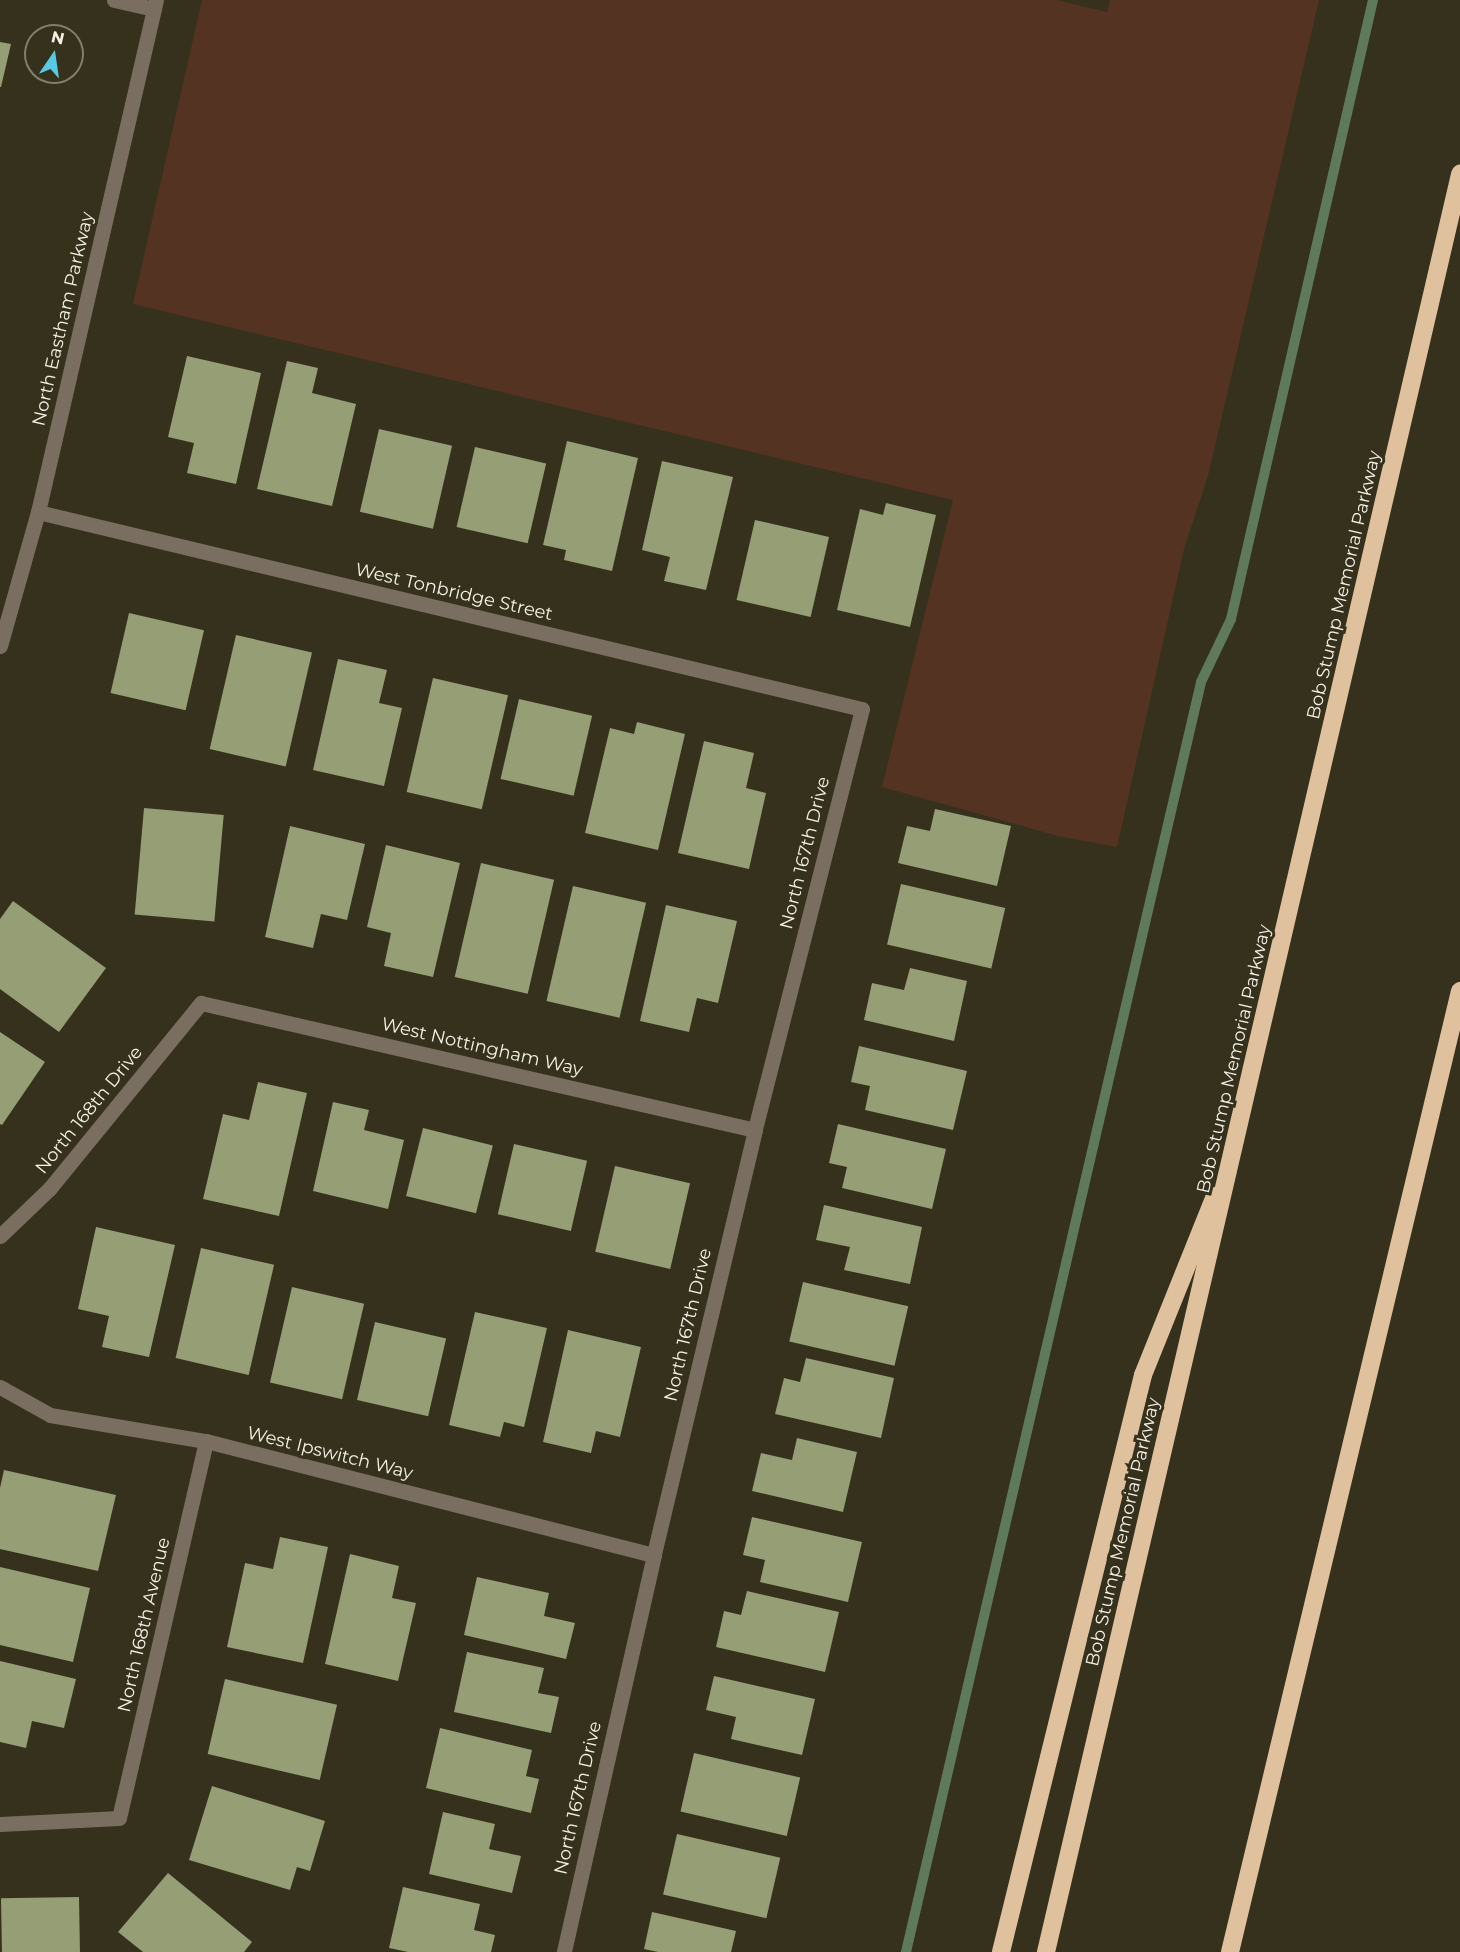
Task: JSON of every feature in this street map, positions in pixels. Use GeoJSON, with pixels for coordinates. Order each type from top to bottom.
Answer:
{"type":"FeatureCollection","features":[{"type":"Feature","properties":{"kind":"highway","name":"Bob Stump Memorial Parkway"},"geometry":{"type":"LineString","coordinates":[[1046,1952],[1237,1142],[1460,174]]}},
{"type":"Feature","properties":{"kind":"highway"},"geometry":{"type":"LineString","coordinates":[[1230,1952],[1460,991]]}},
{"type":"Feature","properties":{"kind":"highway"},"geometry":{"type":"LineString","coordinates":[[1001,1952],[1143,1374],[1237,1142]]}},
{"type":"Feature","properties":{"kind":"street"},"geometry":{"type":"LineString","coordinates":[[114,0],[155,5]]}},
{"type":"Feature","properties":{"kind":"street","name":"North Eastham Parkway"},"geometry":{"type":"LineString","coordinates":[[0,645],[38,513],[155,5]]}},
{"type":"Feature","properties":{"kind":"street","name":"West Tonbridge Street"},"geometry":{"type":"LineString","coordinates":[[38,513],[862,709]]}},
{"type":"Feature","properties":{"kind":"street","name":"North 167th Drive"},"geometry":{"type":"LineString","coordinates":[[564,1952],[654,1555],[755,1130],[862,709]]}},
{"type":"Feature","properties":{"kind":"street","name":"West Nottingham Way"},"geometry":{"type":"LineString","coordinates":[[201,1003],[755,1130]]}},
{"type":"Feature","properties":{"kind":"street","name":"North 168th Drive"},"geometry":{"type":"LineString","coordinates":[[0,1236],[50,1188],[201,1003]]}},
{"type":"Feature","properties":{"kind":"street","name":"West Ipswitch Way"},"geometry":{"type":"LineString","coordinates":[[0,1387],[50,1414],[206,1441],[654,1555]]}},
{"type":"Feature","properties":{"kind":"street","name":"North 168th Avenue"},"geometry":{"type":"LineString","coordinates":[[0,1824],[119,1818],[206,1441]]}},
{"type":"Feature","properties":{"kind":"shaded area"},"geometry":{"type":"Polygon","coordinates":[[[202,0],[1057,0],[1107,12],[1110,0],[1319,0],[1208,476],[1184,549],[1117,847],[1058,836],[882,787],[953,500],[133,304],[202,0]]]}},
{"type":"Feature","properties":{"kind":"building"},"geometry":{"type":"Polygon","coordinates":[[[0,42],[11,44],[1,87],[0,87],[0,42]]]}},
{"type":"Feature","properties":{"kind":"building"},"geometry":{"type":"Polygon","coordinates":[[[187,356],[261,373],[236,484],[187,473],[194,443],[168,437],[187,356]]]}},
{"type":"Feature","properties":{"kind":"building"},"geometry":{"type":"Polygon","coordinates":[[[287,361],[318,368],[312,393],[356,404],[332,506],[257,489],[287,361]]]}},
{"type":"Feature","properties":{"kind":"building"},"geometry":{"type":"Polygon","coordinates":[[[379,429],[452,446],[433,529],[360,512],[379,429]]]}},
{"type":"Feature","properties":{"kind":"building"},"geometry":{"type":"Polygon","coordinates":[[[567,441],[638,458],[612,571],[564,560],[566,550],[543,545],[567,441]]]}},
{"type":"Feature","properties":{"kind":"building"},"geometry":{"type":"Polygon","coordinates":[[[475,447],[546,463],[528,543],[457,527],[475,447]]]}},
{"type":"Feature","properties":{"kind":"building"},"geometry":{"type":"Polygon","coordinates":[[[662,461],[733,477],[706,590],[664,581],[670,557],[642,550],[662,461]]]}},
{"type":"Feature","properties":{"kind":"building"},"geometry":{"type":"Polygon","coordinates":[[[886,503],[936,515],[910,627],[837,610],[860,509],[883,515],[886,503]]]}},
{"type":"Feature","properties":{"kind":"building"},"geometry":{"type":"Polygon","coordinates":[[[755,520],[829,537],[811,617],[737,600],[755,520]]]}},
{"type":"Feature","properties":{"kind":"building"},"geometry":{"type":"Polygon","coordinates":[[[129,613],[204,630],[186,710],[111,693],[129,613]]]}},
{"type":"Feature","properties":{"kind":"building"},"geometry":{"type":"Polygon","coordinates":[[[236,635],[312,653],[286,767],[210,749],[236,635]]]}},
{"type":"Feature","properties":{"kind":"building"},"geometry":{"type":"Polygon","coordinates":[[[338,659],[387,670],[379,703],[402,708],[384,786],[313,770],[338,659]]]}},
{"type":"Feature","properties":{"kind":"building"},"geometry":{"type":"Polygon","coordinates":[[[433,678],[508,695],[482,809],[407,792],[433,678]]]}},
{"type":"Feature","properties":{"kind":"building"},"geometry":{"type":"Polygon","coordinates":[[[519,699],[592,716],[574,796],[501,779],[519,699]]]}},
{"type":"Feature","properties":{"kind":"building"},"geometry":{"type":"Polygon","coordinates":[[[637,722],[685,734],[658,850],[585,833],[610,728],[634,734],[637,722]]]}},
{"type":"Feature","properties":{"kind":"building"},"geometry":{"type":"Polygon","coordinates":[[[704,741],[754,753],[746,788],[766,793],[749,869],[678,853],[704,741]]]}},
{"type":"Feature","properties":{"kind":"building"},"geometry":{"type":"Polygon","coordinates":[[[144,808],[224,815],[214,922],[135,915],[144,808]]]}},
{"type":"Feature","properties":{"kind":"building"},"geometry":{"type":"Polygon","coordinates":[[[935,809],[1011,826],[997,886],[898,863],[907,826],[930,831],[935,809]]]}},
{"type":"Feature","properties":{"kind":"building"},"geometry":{"type":"Polygon","coordinates":[[[290,826],[365,844],[347,920],[321,914],[313,948],[265,937],[290,826]]]}},
{"type":"Feature","properties":{"kind":"building"},"geometry":{"type":"Polygon","coordinates":[[[386,845],[460,863],[433,977],[384,966],[391,933],[367,927],[386,845]]]}},
{"type":"Feature","properties":{"kind":"building"},"geometry":{"type":"Polygon","coordinates":[[[481,863],[554,880],[528,994],[455,977],[481,863]]]}},
{"type":"Feature","properties":{"kind":"building"},"geometry":{"type":"Polygon","coordinates":[[[901,884],[1005,908],[991,968],[887,944],[901,884]]]}},
{"type":"Feature","properties":{"kind":"building"},"geometry":{"type":"Polygon","coordinates":[[[573,886],[646,903],[620,1018],[546,1001],[573,886]]]}},
{"type":"Feature","properties":{"kind":"building"},"geometry":{"type":"Polygon","coordinates":[[[13,901],[106,968],[59,1032],[0,989],[0,919],[13,901]]]}},
{"type":"Feature","properties":{"kind":"building"},"geometry":{"type":"Polygon","coordinates":[[[666,905],[737,921],[718,1003],[697,998],[689,1032],[640,1021],[666,905]]]}},
{"type":"Feature","properties":{"kind":"building"},"geometry":{"type":"Polygon","coordinates":[[[910,968],[967,981],[954,1041],[864,1020],[872,983],[904,990],[910,968]]]}},
{"type":"Feature","properties":{"kind":"building"},"geometry":{"type":"Polygon","coordinates":[[[0,1032],[45,1062],[2,1125],[0,1124],[0,1032]]]}},
{"type":"Feature","properties":{"kind":"building"},"geometry":{"type":"Polygon","coordinates":[[[859,1046],[967,1071],[953,1130],[865,1110],[870,1086],[851,1082],[859,1046]]]}},
{"type":"Feature","properties":{"kind":"building"},"geometry":{"type":"Polygon","coordinates":[[[258,1082],[307,1093],[279,1216],[203,1199],[223,1114],[249,1120],[258,1082]]]}},
{"type":"Feature","properties":{"kind":"building"},"geometry":{"type":"Polygon","coordinates":[[[333,1102],[369,1110],[364,1130],[404,1140],[388,1209],[313,1191],[333,1102]]]}},
{"type":"Feature","properties":{"kind":"building"},"geometry":{"type":"Polygon","coordinates":[[[838,1124],[946,1149],[932,1209],[842,1188],[847,1167],[829,1163],[838,1124]]]}},
{"type":"Feature","properties":{"kind":"building"},"geometry":{"type":"Polygon","coordinates":[[[423,1128],[493,1145],[476,1213],[406,1196],[423,1128]]]}},
{"type":"Feature","properties":{"kind":"building"},"geometry":{"type":"Polygon","coordinates":[[[514,1144],[587,1161],[571,1231],[498,1214],[514,1144]]]}},
{"type":"Feature","properties":{"kind":"building"},"geometry":{"type":"Polygon","coordinates":[[[615,1166],[690,1183],[670,1269],[595,1252],[615,1166]]]}},
{"type":"Feature","properties":{"kind":"building"},"geometry":{"type":"Polygon","coordinates":[[[824,1205],[922,1227],[910,1284],[844,1270],[850,1247],[816,1240],[824,1205]]]}},
{"type":"Feature","properties":{"kind":"building"},"geometry":{"type":"Polygon","coordinates":[[[96,1227],[175,1245],[149,1357],[102,1347],[109,1316],[78,1309],[96,1227]]]}},
{"type":"Feature","properties":{"kind":"building"},"geometry":{"type":"Polygon","coordinates":[[[201,1248],[274,1265],[249,1375],[176,1358],[201,1248]]]}},
{"type":"Feature","properties":{"kind":"building"},"geometry":{"type":"Polygon","coordinates":[[[803,1282],[908,1306],[895,1366],[789,1341],[803,1282]]]}},
{"type":"Feature","properties":{"kind":"building"},"geometry":{"type":"Polygon","coordinates":[[[292,1287],[364,1304],[342,1399],[270,1382],[292,1287]]]}},
{"type":"Feature","properties":{"kind":"building"},"geometry":{"type":"Polygon","coordinates":[[[475,1312],[547,1328],[524,1427],[504,1422],[500,1437],[449,1425],[475,1312]]]}},
{"type":"Feature","properties":{"kind":"building"},"geometry":{"type":"Polygon","coordinates":[[[375,1322],[446,1338],[428,1416],[357,1400],[375,1322]]]}},
{"type":"Feature","properties":{"kind":"building"},"geometry":{"type":"Polygon","coordinates":[[[568,1330],[641,1347],[620,1437],[596,1431],[591,1453],[543,1442],[568,1330]]]}},
{"type":"Feature","properties":{"kind":"building"},"geometry":{"type":"Polygon","coordinates":[[[806,1358],[894,1378],[881,1438],[775,1414],[784,1378],[800,1382],[806,1358]]]}},
{"type":"Feature","properties":{"kind":"building"},"geometry":{"type":"Polygon","coordinates":[[[797,1438],[857,1452],[843,1512],[752,1491],[761,1453],[792,1460],[797,1438]]]}},
{"type":"Feature","properties":{"kind":"building"},"geometry":{"type":"Polygon","coordinates":[[[4,1470],[116,1495],[98,1571],[0,1549],[0,1488],[4,1470]]]}},
{"type":"Feature","properties":{"kind":"building"},"geometry":{"type":"Polygon","coordinates":[[[752,1517],[862,1542],[848,1602],[760,1582],[765,1560],[743,1555],[752,1517]]]}},
{"type":"Feature","properties":{"kind":"building"},"geometry":{"type":"Polygon","coordinates":[[[280,1537],[328,1547],[303,1663],[227,1647],[245,1563],[273,1569],[280,1537]]]}},
{"type":"Feature","properties":{"kind":"building"},"geometry":{"type":"Polygon","coordinates":[[[350,1554],[399,1566],[392,1598],[416,1603],[398,1681],[325,1664],[350,1554]]]}},
{"type":"Feature","properties":{"kind":"building"},"geometry":{"type":"Polygon","coordinates":[[[0,1567],[90,1588],[73,1662],[0,1645],[0,1567]]]}},
{"type":"Feature","properties":{"kind":"building"},"geometry":{"type":"Polygon","coordinates":[[[477,1577],[549,1593],[544,1616],[575,1623],[566,1659],[464,1635],[477,1577]]]}},
{"type":"Feature","properties":{"kind":"building"},"geometry":{"type":"Polygon","coordinates":[[[747,1591],[839,1612],[825,1672],[716,1647],[724,1611],[741,1615],[747,1591]]]}},
{"type":"Feature","properties":{"kind":"building"},"geometry":{"type":"Polygon","coordinates":[[[467,1652],[544,1668],[538,1693],[559,1697],[551,1733],[454,1712],[467,1652]]]}},
{"type":"Feature","properties":{"kind":"building"},"geometry":{"type":"Polygon","coordinates":[[[0,1661],[76,1679],[64,1728],[32,1721],[26,1748],[0,1742],[0,1661]]]}},
{"type":"Feature","properties":{"kind":"building"},"geometry":{"type":"Polygon","coordinates":[[[714,1676],[815,1699],[802,1755],[731,1739],[736,1717],[706,1710],[714,1676]]]}},
{"type":"Feature","properties":{"kind":"building"},"geometry":{"type":"Polygon","coordinates":[[[225,1679],[337,1705],[320,1780],[208,1754],[225,1679]]]}},
{"type":"Feature","properties":{"kind":"building"},"geometry":{"type":"Polygon","coordinates":[[[440,1728],[532,1750],[526,1776],[539,1779],[531,1813],[426,1788],[440,1728]]]}},
{"type":"Feature","properties":{"kind":"building"},"geometry":{"type":"Polygon","coordinates":[[[694,1753],[800,1778],[787,1836],[681,1811],[694,1753]]]}},
{"type":"Feature","properties":{"kind":"building"},"geometry":{"type":"Polygon","coordinates":[[[212,1786],[325,1821],[310,1871],[297,1867],[290,1890],[189,1860],[212,1786]]]}},
{"type":"Feature","properties":{"kind":"building"},"geometry":{"type":"Polygon","coordinates":[[[443,1812],[495,1824],[489,1849],[521,1856],[512,1893],[429,1874],[443,1812]]]}},
{"type":"Feature","properties":{"kind":"building"},"geometry":{"type":"Polygon","coordinates":[[[677,1834],[780,1858],[766,1918],[663,1894],[677,1834]]]}},
{"type":"Feature","properties":{"kind":"building"},"geometry":{"type":"Polygon","coordinates":[[[168,1873],[252,1942],[244,1952],[143,1952],[118,1932],[168,1873]]]}},
{"type":"Feature","properties":{"kind":"building"},"geometry":{"type":"Polygon","coordinates":[[[403,1887],[480,1904],[474,1930],[495,1935],[491,1952],[408,1952],[389,1948],[403,1887]]]}},
{"type":"Feature","properties":{"kind":"building"},"geometry":{"type":"Polygon","coordinates":[[[79,1897],[80,1952],[2,1952],[1,1898],[79,1897]]]}},
{"type":"Feature","properties":{"kind":"building"},"geometry":{"type":"Polygon","coordinates":[[[652,1912],[736,1931],[731,1952],[658,1952],[644,1949],[652,1912]]]}},
{"type":"Feature","properties":{"kind":"waterway"},"geometry":{"type":"LineString","coordinates":[[906,1952],[1201,682],[1231,619],[1373,0]]}}]}
